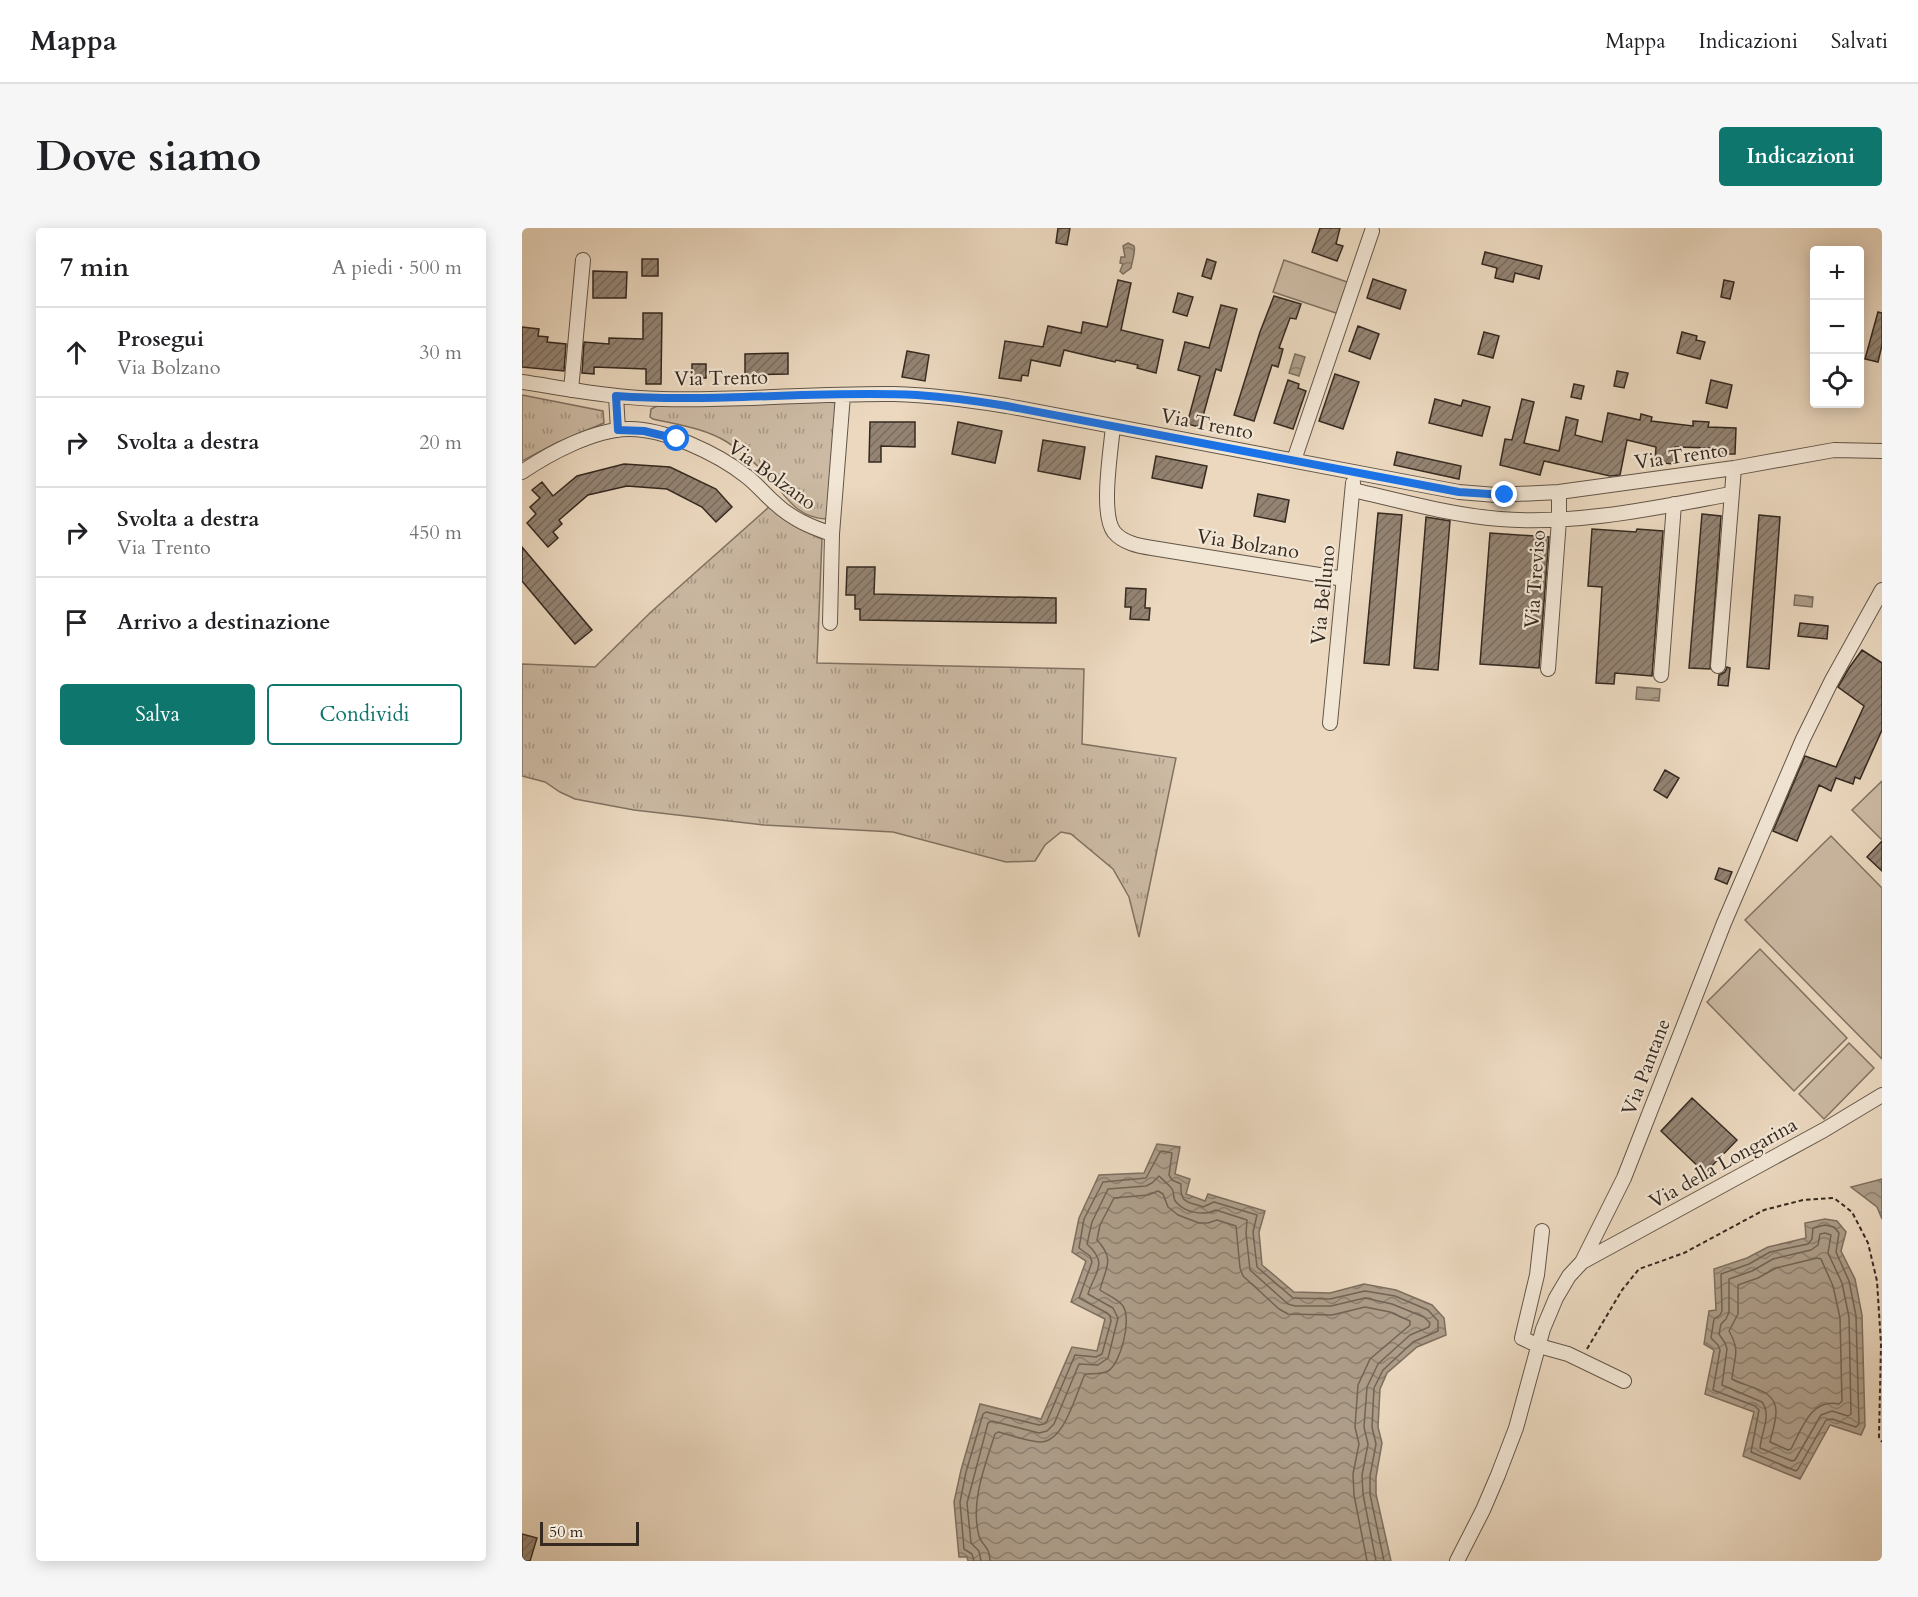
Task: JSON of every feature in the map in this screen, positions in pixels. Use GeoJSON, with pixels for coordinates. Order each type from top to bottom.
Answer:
{"type":"FeatureCollection","features":[{"type":"Feature","properties":{"kind":"street"},"geometry":{"type":"LineString","coordinates":[[1294,460],[1372,231]]}},
{"type":"Feature","properties":{"kind":"street"},"geometry":{"type":"LineString","coordinates":[[571,390],[583,260]]}},
{"type":"Feature","properties":{"kind":"street","name":"Via Trento"},"geometry":{"type":"LineString","coordinates":[[522,381],[616,396],[695,399],[895,394],[954,398],[1468,493],[1505,495],[1559,492],[1734,468],[1834,450],[1882,451]]}},
{"type":"Feature","properties":{"kind":"street"},"geometry":{"type":"LineString","coordinates":[[830,623],[832,534],[843,395]]}},
{"type":"Feature","properties":{"kind":"street"},"geometry":{"type":"LineString","coordinates":[[616,396],[618,430]]}},
{"type":"Feature","properties":{"kind":"street","name":"Via Bolzano"},"geometry":{"type":"LineString","coordinates":[[1113,426],[1107,510],[1110,524],[1120,538],[1152,548],[1344,579]]}},
{"type":"Feature","properties":{"kind":"street","name":"Via Bolzano"},"geometry":{"type":"LineString","coordinates":[[522,472],[548,456],[575,444],[618,430],[633,429],[655,433],[702,449],[743,473],[775,504],[795,519],[832,534]]}},
{"type":"Feature","properties":{"kind":"street"},"geometry":{"type":"LineString","coordinates":[[1718,666],[1734,468]]}},
{"type":"Feature","properties":{"kind":"street","name":"Via Belluno"},"geometry":{"type":"LineString","coordinates":[[1330,723],[1355,472]]}},
{"type":"Feature","properties":{"kind":"street"},"geometry":{"type":"LineString","coordinates":[[1353,490],[1472,516],[1511,520],[1559,520],[1731,494]]}},
{"type":"Feature","properties":{"kind":"street","name":"Via Treviso"},"geometry":{"type":"LineString","coordinates":[[1548,669],[1559,492]]}},
{"type":"Feature","properties":{"kind":"street"},"geometry":{"type":"LineString","coordinates":[[1661,675],[1674,504]]}},
{"type":"Feature","properties":{"kind":"street","name":"Via Pantane"},"geometry":{"type":"LineString","coordinates":[[1457,1561],[1502,1466],[1516,1428],[1543,1329],[1556,1298],[1569,1276],[1582,1262],[1624,1178],[1724,923],[1803,739],[1831,681],[1882,590]]}},
{"type":"Feature","properties":{"kind":"street","name":"Via della Longarina"},"geometry":{"type":"LineString","coordinates":[[1582,1262],[1824,1130],[1882,1095]]}},
{"type":"Feature","properties":{"kind":"street"},"geometry":{"type":"LineString","coordinates":[[1542,1231],[1537,1275],[1522,1338],[1539,1346],[1568,1354],[1624,1381]]}},
{"type":"Feature","properties":{"kind":"path"},"geometry":{"type":"LineString","coordinates":[[1581,1360],[1622,1290],[1639,1269],[1684,1253],[1764,1210],[1803,1200],[1834,1198],[1852,1212],[1868,1243],[1877,1281],[1881,1344],[1879,1437],[1882,1442]]}},
{"type":"Feature","properties":{"kind":"green space"},"geometry":{"type":"Polygon","coordinates":[[[1284,260],[1350,283],[1339,314],[1273,292],[1284,260]]]}},
{"type":"Feature","properties":{"kind":"green space"},"geometry":{"type":"Polygon","coordinates":[[[522,395],[603,411],[604,423],[556,443],[522,461],[522,395]]]}},
{"type":"Feature","properties":{"kind":"green space"},"geometry":{"type":"Polygon","coordinates":[[[839,402],[830,515],[826,519],[806,514],[798,509],[761,470],[727,442],[700,430],[650,417],[651,409],[659,405],[839,402]]]}},
{"type":"Feature","properties":{"kind":"green space"},"geometry":{"type":"Polygon","coordinates":[[[769,507],[805,531],[822,539],[817,663],[1084,669],[1082,744],[1176,758],[1139,937],[1129,897],[1113,869],[1071,834],[1061,832],[1045,845],[1035,861],[1006,862],[893,832],[764,825],[634,810],[575,799],[545,782],[522,776],[522,664],[595,667],[652,611],[769,507]]]}},
{"type":"Feature","properties":{"kind":"green space"},"geometry":{"type":"Polygon","coordinates":[[[1882,781],[1882,840],[1852,810],[1882,781]]]}},
{"type":"Feature","properties":{"kind":"green space"},"geometry":{"type":"Polygon","coordinates":[[[1831,836],[1882,888],[1882,1059],[1745,920],[1831,836]]]}},
{"type":"Feature","properties":{"kind":"green space"},"geometry":{"type":"Polygon","coordinates":[[[1760,949],[1847,1038],[1794,1091],[1707,1002],[1760,949]]]}},
{"type":"Feature","properties":{"kind":"green space"},"geometry":{"type":"Polygon","coordinates":[[[1849,1043],[1874,1068],[1824,1119],[1799,1094],[1849,1043]]]}},
{"type":"Feature","properties":{"kind":"water"},"geometry":{"type":"Polygon","coordinates":[[[1128,243],[1134,246],[1134,253],[1131,268],[1123,274],[1120,271],[1123,264],[1120,263],[1121,257],[1125,257],[1123,246],[1128,243]]]}},
{"type":"Feature","properties":{"kind":"water"},"geometry":{"type":"Polygon","coordinates":[[[1295,354],[1305,357],[1299,376],[1289,373],[1295,354]]]}},
{"type":"Feature","properties":{"kind":"water"},"geometry":{"type":"Polygon","coordinates":[[[1795,595],[1813,597],[1812,607],[1794,605],[1795,595]]]}},
{"type":"Feature","properties":{"kind":"water"},"geometry":{"type":"Polygon","coordinates":[[[1637,687],[1660,689],[1659,701],[1636,699],[1637,687]]]}},
{"type":"Feature","properties":{"kind":"water"},"geometry":{"type":"Polygon","coordinates":[[[1157,1144],[1180,1147],[1175,1174],[1190,1179],[1186,1194],[1205,1201],[1208,1194],[1265,1211],[1259,1232],[1262,1265],[1294,1292],[1330,1293],[1364,1284],[1396,1290],[1432,1305],[1444,1318],[1446,1335],[1417,1347],[1387,1373],[1380,1389],[1378,1427],[1382,1443],[1376,1477],[1376,1494],[1391,1561],[968,1561],[967,1557],[959,1557],[954,1502],[980,1404],[1041,1419],[1072,1347],[1097,1351],[1105,1319],[1071,1302],[1086,1261],[1072,1252],[1079,1218],[1099,1175],[1144,1173],[1157,1144]]]}},
{"type":"Feature","properties":{"kind":"water"},"geometry":{"type":"Polygon","coordinates":[[[1882,1179],[1882,1219],[1877,1207],[1851,1187],[1882,1179]]]}},
{"type":"Feature","properties":{"kind":"water"},"geometry":{"type":"Polygon","coordinates":[[[1825,1219],[1837,1221],[1846,1232],[1841,1251],[1855,1279],[1862,1315],[1865,1426],[1861,1435],[1830,1425],[1800,1479],[1743,1456],[1754,1412],[1705,1394],[1714,1350],[1704,1344],[1709,1311],[1716,1310],[1714,1269],[1747,1258],[1768,1247],[1806,1238],[1805,1223],[1825,1219]]]}},
{"type":"Feature","properties":{"kind":"building"},"geometry":{"type":"Polygon","coordinates":[[[1058,228],[1070,228],[1067,245],[1056,243],[1058,228]]]}},
{"type":"Feature","properties":{"kind":"building"},"geometry":{"type":"Polygon","coordinates":[[[1320,228],[1340,228],[1336,244],[1343,246],[1337,261],[1312,252],[1320,228]]]}},
{"type":"Feature","properties":{"kind":"building"},"geometry":{"type":"Polygon","coordinates":[[[1485,252],[1542,266],[1539,279],[1515,273],[1513,282],[1495,278],[1497,268],[1482,264],[1485,252]]]}},
{"type":"Feature","properties":{"kind":"building"},"geometry":{"type":"Polygon","coordinates":[[[642,259],[658,259],[658,276],[642,276],[642,259]]]}},
{"type":"Feature","properties":{"kind":"building"},"geometry":{"type":"Polygon","coordinates":[[[1207,259],[1216,262],[1211,279],[1202,276],[1207,259]]]}},
{"type":"Feature","properties":{"kind":"building"},"geometry":{"type":"Polygon","coordinates":[[[593,271],[627,272],[626,298],[593,298],[593,271]]]}},
{"type":"Feature","properties":{"kind":"building"},"geometry":{"type":"Polygon","coordinates":[[[1373,279],[1406,290],[1400,309],[1367,298],[1373,279]]]}},
{"type":"Feature","properties":{"kind":"building"},"geometry":{"type":"Polygon","coordinates":[[[1118,280],[1131,283],[1121,330],[1163,340],[1156,373],[1137,368],[1138,365],[1064,350],[1060,366],[1031,360],[1028,376],[1022,375],[1021,381],[999,378],[1005,341],[1043,347],[1048,326],[1081,333],[1083,322],[1107,327],[1118,280]]]}},
{"type":"Feature","properties":{"kind":"building"},"geometry":{"type":"Polygon","coordinates":[[[1724,280],[1734,282],[1730,299],[1721,297],[1724,280]]]}},
{"type":"Feature","properties":{"kind":"building"},"geometry":{"type":"Polygon","coordinates":[[[1178,293],[1193,297],[1187,316],[1173,312],[1178,293]]]}},
{"type":"Feature","properties":{"kind":"building"},"geometry":{"type":"Polygon","coordinates":[[[1274,296],[1301,304],[1296,319],[1290,318],[1279,348],[1283,349],[1278,367],[1272,365],[1254,421],[1234,415],[1260,332],[1274,296]]]}},
{"type":"Feature","properties":{"kind":"building"},"geometry":{"type":"Polygon","coordinates":[[[1221,305],[1237,309],[1221,371],[1216,369],[1200,427],[1187,424],[1200,376],[1178,370],[1185,342],[1209,348],[1221,305]]]}},
{"type":"Feature","properties":{"kind":"building"},"geometry":{"type":"Polygon","coordinates":[[[1878,312],[1882,313],[1882,345],[1878,362],[1865,359],[1878,312]]]}},
{"type":"Feature","properties":{"kind":"building"},"geometry":{"type":"Polygon","coordinates":[[[643,313],[662,313],[661,384],[646,384],[646,369],[594,367],[594,374],[582,373],[584,342],[609,344],[609,338],[643,339],[643,313]]]}},
{"type":"Feature","properties":{"kind":"building"},"geometry":{"type":"Polygon","coordinates":[[[1358,326],[1379,334],[1370,359],[1349,351],[1358,326]]]}},
{"type":"Feature","properties":{"kind":"building"},"geometry":{"type":"Polygon","coordinates":[[[522,327],[539,329],[538,336],[548,337],[547,342],[566,344],[564,371],[522,367],[522,327]]]}},
{"type":"Feature","properties":{"kind":"building"},"geometry":{"type":"Polygon","coordinates":[[[1484,332],[1499,336],[1493,358],[1478,354],[1484,332]]]}},
{"type":"Feature","properties":{"kind":"building"},"geometry":{"type":"Polygon","coordinates":[[[1682,332],[1697,336],[1696,340],[1705,342],[1700,359],[1677,353],[1682,332]]]}},
{"type":"Feature","properties":{"kind":"building"},"geometry":{"type":"Polygon","coordinates":[[[907,351],[929,355],[925,381],[902,377],[907,351]]]}},
{"type":"Feature","properties":{"kind":"building"},"geometry":{"type":"Polygon","coordinates":[[[788,353],[788,374],[745,375],[745,354],[788,353]]]}},
{"type":"Feature","properties":{"kind":"building"},"geometry":{"type":"Polygon","coordinates":[[[692,364],[706,364],[706,378],[692,378],[692,364]]]}},
{"type":"Feature","properties":{"kind":"building"},"geometry":{"type":"Polygon","coordinates":[[[1617,371],[1628,373],[1624,388],[1614,386],[1617,371]]]}},
{"type":"Feature","properties":{"kind":"building"},"geometry":{"type":"Polygon","coordinates":[[[1335,374],[1359,382],[1343,429],[1319,421],[1335,374]]]}},
{"type":"Feature","properties":{"kind":"building"},"geometry":{"type":"Polygon","coordinates":[[[1288,380],[1299,384],[1298,388],[1306,391],[1293,429],[1274,423],[1288,380]]]}},
{"type":"Feature","properties":{"kind":"building"},"geometry":{"type":"Polygon","coordinates":[[[1711,380],[1732,385],[1727,408],[1706,403],[1711,380]]]}},
{"type":"Feature","properties":{"kind":"building"},"geometry":{"type":"Polygon","coordinates":[[[1574,384],[1584,386],[1581,399],[1571,397],[1574,384]]]}},
{"type":"Feature","properties":{"kind":"building"},"geometry":{"type":"Polygon","coordinates":[[[1435,399],[1461,406],[1463,400],[1490,407],[1482,436],[1429,423],[1435,399]]]}},
{"type":"Feature","properties":{"kind":"building"},"geometry":{"type":"Polygon","coordinates":[[[1522,399],[1534,402],[1524,443],[1559,451],[1566,417],[1578,420],[1575,435],[1602,442],[1608,413],[1640,420],[1641,414],[1652,417],[1651,421],[1693,426],[1693,421],[1709,422],[1708,427],[1736,428],[1735,454],[1713,456],[1713,448],[1675,447],[1673,464],[1655,462],[1656,447],[1627,440],[1620,475],[1610,476],[1544,461],[1540,475],[1500,465],[1505,439],[1512,440],[1522,399]]]}},
{"type":"Feature","properties":{"kind":"building"},"geometry":{"type":"Polygon","coordinates":[[[870,422],[915,422],[915,447],[881,446],[881,462],[869,462],[870,422]]]}},
{"type":"Feature","properties":{"kind":"building"},"geometry":{"type":"Polygon","coordinates":[[[958,422],[1002,431],[995,463],[952,454],[958,422]]]}},
{"type":"Feature","properties":{"kind":"building"},"geometry":{"type":"Polygon","coordinates":[[[1043,440],[1085,447],[1080,479],[1038,471],[1043,440]]]}},
{"type":"Feature","properties":{"kind":"building"},"geometry":{"type":"Polygon","coordinates":[[[1397,452],[1461,466],[1459,479],[1394,465],[1397,452]]]}},
{"type":"Feature","properties":{"kind":"building"},"geometry":{"type":"Polygon","coordinates":[[[1156,456],[1207,466],[1202,488],[1152,478],[1156,456]]]}},
{"type":"Feature","properties":{"kind":"building"},"geometry":{"type":"Polygon","coordinates":[[[624,464],[670,467],[716,489],[732,507],[716,522],[702,507],[667,489],[627,486],[588,495],[559,520],[562,524],[553,532],[558,538],[548,547],[527,523],[536,514],[530,507],[540,498],[532,490],[542,482],[553,496],[577,476],[624,464]]]}},
{"type":"Feature","properties":{"kind":"building"},"geometry":{"type":"Polygon","coordinates":[[[1258,494],[1289,500],[1285,522],[1254,516],[1258,494]]]}},
{"type":"Feature","properties":{"kind":"building"},"geometry":{"type":"Polygon","coordinates":[[[1378,513],[1402,515],[1389,665],[1364,663],[1378,513]]]}},
{"type":"Feature","properties":{"kind":"building"},"geometry":{"type":"Polygon","coordinates":[[[1702,514],[1721,516],[1710,669],[1689,668],[1702,514]]]}},
{"type":"Feature","properties":{"kind":"building"},"geometry":{"type":"Polygon","coordinates":[[[1759,515],[1780,517],[1769,669],[1747,667],[1759,515]]]}},
{"type":"Feature","properties":{"kind":"building"},"geometry":{"type":"Polygon","coordinates":[[[1426,517],[1450,521],[1438,670],[1414,668],[1426,517]]]}},
{"type":"Feature","properties":{"kind":"building"},"geometry":{"type":"Polygon","coordinates":[[[1592,529],[1663,531],[1652,676],[1615,673],[1614,684],[1596,683],[1602,587],[1588,586],[1592,529]]]}},
{"type":"Feature","properties":{"kind":"building"},"geometry":{"type":"Polygon","coordinates":[[[1490,533],[1549,537],[1539,668],[1480,664],[1490,533]]]}},
{"type":"Feature","properties":{"kind":"building"},"geometry":{"type":"Polygon","coordinates":[[[522,547],[592,630],[575,644],[522,581],[522,547]]]}},
{"type":"Feature","properties":{"kind":"building"},"geometry":{"type":"Polygon","coordinates":[[[847,567],[875,567],[874,594],[1056,598],[1056,623],[860,620],[860,609],[855,609],[855,595],[846,595],[847,567]]]}},
{"type":"Feature","properties":{"kind":"building"},"geometry":{"type":"Polygon","coordinates":[[[1126,588],[1146,589],[1145,608],[1150,608],[1149,620],[1130,619],[1131,607],[1125,607],[1126,588]]]}},
{"type":"Feature","properties":{"kind":"building"},"geometry":{"type":"Polygon","coordinates":[[[1800,623],[1828,626],[1827,639],[1798,636],[1800,623]]]}},
{"type":"Feature","properties":{"kind":"building"},"geometry":{"type":"Polygon","coordinates":[[[1862,650],[1882,663],[1882,730],[1860,779],[1855,777],[1853,784],[1836,778],[1831,791],[1819,785],[1797,841],[1773,831],[1805,756],[1836,767],[1864,706],[1838,687],[1862,650]]]}},
{"type":"Feature","properties":{"kind":"building"},"geometry":{"type":"Polygon","coordinates":[[[1727,667],[1730,668],[1728,686],[1718,685],[1719,675],[1725,672],[1727,667]]]}},
{"type":"Feature","properties":{"kind":"building"},"geometry":{"type":"Polygon","coordinates":[[[1665,770],[1679,778],[1667,798],[1654,790],[1665,770]]]}},
{"type":"Feature","properties":{"kind":"building"},"geometry":{"type":"Polygon","coordinates":[[[1882,841],[1882,871],[1867,857],[1882,841]]]}},
{"type":"Feature","properties":{"kind":"building"},"geometry":{"type":"Polygon","coordinates":[[[1719,868],[1732,872],[1727,884],[1715,879],[1719,868]]]}},
{"type":"Feature","properties":{"kind":"building"},"geometry":{"type":"Polygon","coordinates":[[[1692,1098],[1737,1140],[1705,1173],[1661,1131],[1692,1098]]]}},
{"type":"Feature","properties":{"kind":"building"},"geometry":{"type":"Polygon","coordinates":[[[522,1534],[537,1538],[530,1561],[522,1561],[522,1534]]]}},
{"type":"Feature","properties":{"kind":"route"},"geometry":{"type":"LineString","coordinates":[[677,439],[633,429],[618,430],[616,396],[695,399],[895,394],[973,400],[1459,492],[1505,495]]}}]}
